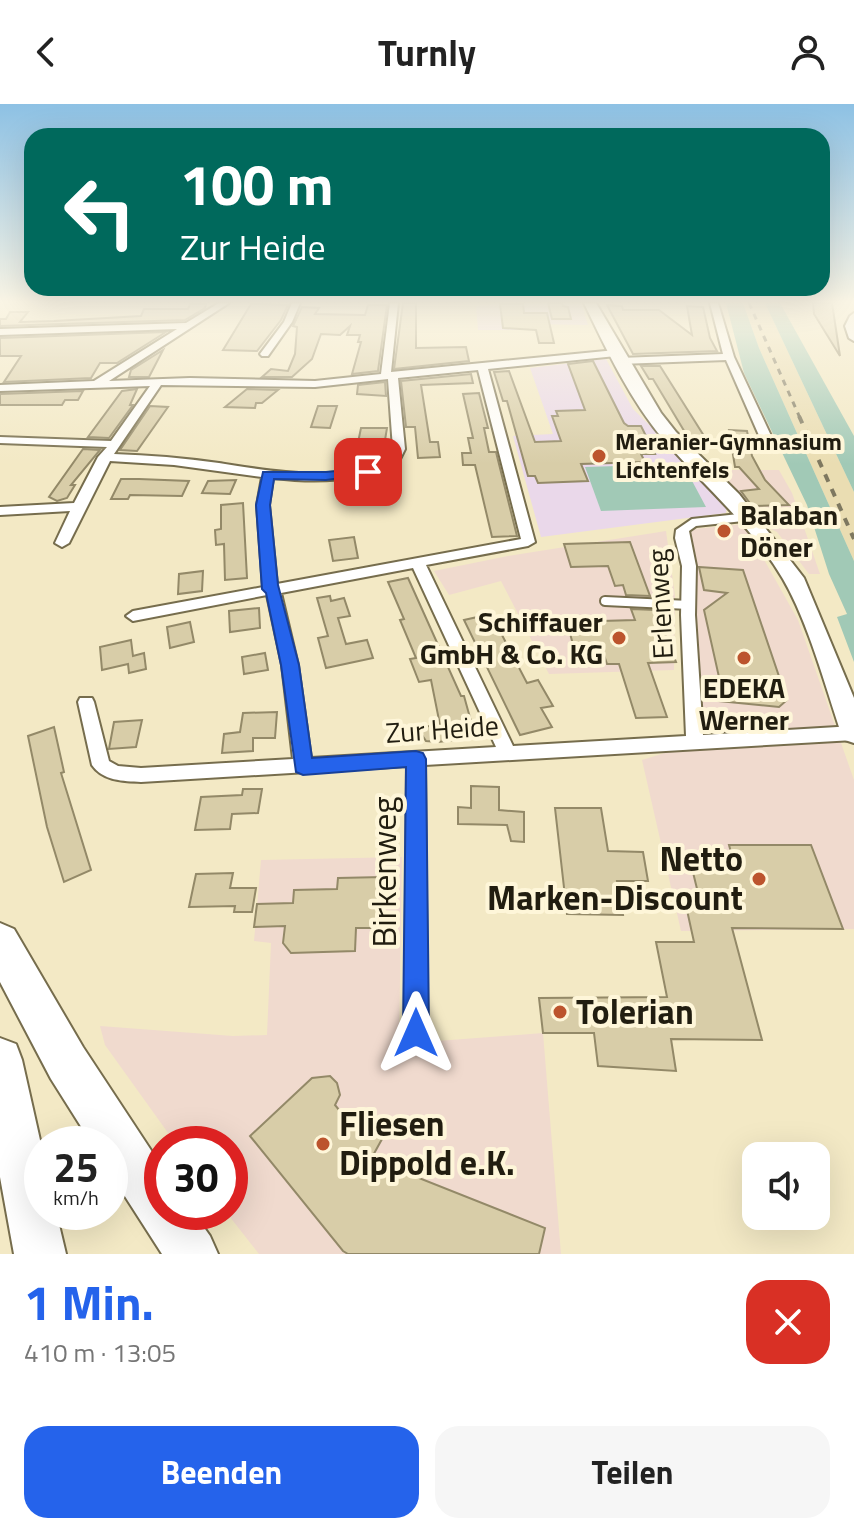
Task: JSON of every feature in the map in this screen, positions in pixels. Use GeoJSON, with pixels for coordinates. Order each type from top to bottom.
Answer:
{"type":"FeatureCollection","features":[{"type":"Feature","properties":{"kind":"highway"},"geometry":{"type":"LineString","coordinates":[[0,942],[67,1063],[144,1184]]}},
{"type":"Feature","properties":{"kind":"highway"},"geometry":{"type":"LineString","coordinates":[[0,1060],[40,1254]]}},
{"type":"Feature","properties":{"kind":"highway"},"geometry":{"type":"LineString","coordinates":[[175,1230],[192,1254]]}},
{"type":"Feature","properties":{"kind":"street"},"geometry":{"type":"LineString","coordinates":[[96,385],[142,357]]}},
{"type":"Feature","properties":{"kind":"street"},"geometry":{"type":"LineString","coordinates":[[104,457],[201,464],[268,475],[368,472],[394,461],[399,449],[390,376],[391,357]]}},
{"type":"Feature","properties":{"kind":"street"},"geometry":{"type":"LineString","coordinates":[[618,357],[670,436],[718,482],[777,554],[803,599],[854,733]]}},
{"type":"Feature","properties":{"kind":"street"},"geometry":{"type":"LineString","coordinates":[[0,388],[158,382],[302,385],[618,357],[729,357],[767,440]]}},
{"type":"Feature","properties":{"kind":"street"},"geometry":{"type":"LineString","coordinates":[[133,616],[521,545],[528,537],[482,367]]}},
{"type":"Feature","properties":{"kind":"street"},"geometry":{"type":"LineString","coordinates":[[62,543],[76,507],[104,457],[158,382]]}},
{"type":"Feature","properties":{"kind":"street"},"geometry":{"type":"LineString","coordinates":[[0,440],[112,444]]}},
{"type":"Feature","properties":{"kind":"street"},"geometry":{"type":"LineString","coordinates":[[268,475],[263,505],[271,589],[290,665],[303,767]]}},
{"type":"Feature","properties":{"kind":"street"},"geometry":{"type":"LineString","coordinates":[[0,511],[76,507]]}},
{"type":"Feature","properties":{"kind":"street","name":"Erlenweg"},"geometry":{"type":"LineString","coordinates":[[695,742],[689,566],[683,530],[692,523],[748,517]]}},
{"type":"Feature","properties":{"kind":"street"},"geometry":{"type":"LineString","coordinates":[[419,565],[506,752]]}},
{"type":"Feature","properties":{"kind":"street","name":"Zur Heide"},"geometry":{"type":"LineString","coordinates":[[86,702],[101,765],[115,773],[141,775],[854,733]]}},
{"type":"Feature","properties":{"kind":"street","name":"Birkenweg"},"geometry":{"type":"LineString","coordinates":[[416,759],[416,1033]]}},
{"type":"Feature","properties":{"kind":"lane"},"geometry":{"type":"LineString","coordinates":[[605,601],[689,605]]}},
{"type":"Feature","properties":{"kind":"shaded area"},"geometry":{"type":"Polygon","coordinates":[[[763,357],[790,357],[854,492],[854,561],[763,357]]]}},
{"type":"Feature","properties":{"kind":"shaded area","name":"Meranier-Gymnasium Lichtenfels"},"geometry":{"type":"Polygon","coordinates":[[[606,359],[633,409],[690,465],[727,507],[726,513],[541,537],[513,436],[553,434],[530,368],[606,359]]]}},
{"type":"Feature","properties":{"kind":"shaded area"},"geometry":{"type":"Polygon","coordinates":[[[715,470],[779,470],[792,493],[820,574],[809,574],[777,532],[765,526],[715,470]]]}},
{"type":"Feature","properties":{"kind":"shaded area"},"geometry":{"type":"Polygon","coordinates":[[[744,524],[798,620],[854,780],[854,929],[681,931],[642,760],[671,751],[703,750],[696,598],[688,536],[694,529],[744,524]]]}},
{"type":"Feature","properties":{"kind":"shaded area"},"geometry":{"type":"Polygon","coordinates":[[[666,531],[675,596],[674,670],[549,674],[501,581],[449,595],[434,571],[508,556],[666,531]]]}},
{"type":"Feature","properties":{"kind":"shaded area"},"geometry":{"type":"Polygon","coordinates":[[[402,857],[399,1039],[437,1041],[543,1033],[561,1254],[259,1254],[240,1230],[248,1230],[248,1126],[163,1126],[105,1045],[100,1026],[233,1036],[267,1035],[271,943],[254,941],[261,860],[402,857]]]}},
{"type":"Feature","properties":{"kind":"green space"},"geometry":{"type":"Polygon","coordinates":[[[740,357],[763,357],[854,561],[854,662],[837,617],[847,614],[829,574],[807,505],[744,373],[740,357]]]}},
{"type":"Feature","properties":{"kind":"green space"},"geometry":{"type":"Polygon","coordinates":[[[790,357],[810,357],[854,436],[854,492],[790,357]]]}},
{"type":"Feature","properties":{"kind":"green space"},"geometry":{"type":"Polygon","coordinates":[[[683,464],[706,507],[601,511],[585,467],[683,464]]]}},
{"type":"Feature","properties":{"kind":"building"},"geometry":{"type":"Polygon","coordinates":[[[21,357],[127,357],[117,363],[100,363],[91,378],[4,382],[21,357]]]}},
{"type":"Feature","properties":{"kind":"building"},"geometry":{"type":"Polygon","coordinates":[[[152,357],[160,357],[149,377],[129,377],[131,370],[152,357]]]}},
{"type":"Feature","properties":{"kind":"building"},"geometry":{"type":"Polygon","coordinates":[[[294,357],[313,357],[292,377],[262,377],[271,369],[288,371],[294,357]]]}},
{"type":"Feature","properties":{"kind":"building"},"geometry":{"type":"Polygon","coordinates":[[[357,357],[380,357],[378,371],[352,374],[357,357]]]}},
{"type":"Feature","properties":{"kind":"building"},"geometry":{"type":"Polygon","coordinates":[[[396,357],[468,357],[469,361],[394,369],[396,357]]]}},
{"type":"Feature","properties":{"kind":"building"},"geometry":{"type":"Polygon","coordinates":[[[593,361],[624,423],[641,426],[655,454],[641,454],[645,462],[581,464],[588,481],[538,483],[535,476],[528,476],[507,401],[503,401],[494,372],[509,371],[535,442],[561,441],[552,416],[558,416],[556,411],[585,410],[568,364],[593,361]]]}},
{"type":"Feature","properties":{"kind":"building"},"geometry":{"type":"Polygon","coordinates":[[[641,366],[660,366],[711,447],[692,444],[653,379],[649,379],[641,366]]]}},
{"type":"Feature","properties":{"kind":"building"},"geometry":{"type":"Polygon","coordinates":[[[471,374],[473,383],[421,385],[430,442],[438,442],[440,457],[418,458],[415,427],[406,427],[401,381],[471,374]]]}},
{"type":"Feature","properties":{"kind":"building"},"geometry":{"type":"Polygon","coordinates":[[[385,382],[386,396],[357,394],[358,385],[385,382]]]}},
{"type":"Feature","properties":{"kind":"building"},"geometry":{"type":"Polygon","coordinates":[[[137,389],[130,405],[133,405],[109,438],[88,437],[122,391],[137,389]]]}},
{"type":"Feature","properties":{"kind":"building"},"geometry":{"type":"Polygon","coordinates":[[[247,389],[278,390],[262,403],[256,403],[255,408],[225,407],[247,389]]]}},
{"type":"Feature","properties":{"kind":"building"},"geometry":{"type":"Polygon","coordinates":[[[83,391],[78,400],[65,400],[62,405],[0,405],[0,394],[83,391]]]}},
{"type":"Feature","properties":{"kind":"building"},"geometry":{"type":"Polygon","coordinates":[[[479,393],[488,428],[484,428],[489,452],[496,452],[517,536],[492,537],[475,465],[463,465],[462,453],[471,453],[468,438],[473,438],[463,394],[479,393]]]}},
{"type":"Feature","properties":{"kind":"building"},"geometry":{"type":"Polygon","coordinates":[[[150,406],[168,407],[137,451],[120,450],[150,406]]]}},
{"type":"Feature","properties":{"kind":"building"},"geometry":{"type":"Polygon","coordinates":[[[318,406],[337,406],[330,428],[311,427],[318,406]]]}},
{"type":"Feature","properties":{"kind":"building"},"geometry":{"type":"Polygon","coordinates":[[[361,428],[387,428],[382,458],[355,457],[361,428]]]}},
{"type":"Feature","properties":{"kind":"building"},"geometry":{"type":"Polygon","coordinates":[[[729,430],[747,431],[752,456],[765,480],[789,505],[752,506],[741,491],[759,489],[739,467],[735,467],[729,430]]]}},
{"type":"Feature","properties":{"kind":"building"},"geometry":{"type":"Polygon","coordinates":[[[83,449],[100,450],[71,485],[75,485],[67,498],[57,501],[49,497],[83,449]]]}},
{"type":"Feature","properties":{"kind":"building"},"geometry":{"type":"Polygon","coordinates":[[[121,479],[189,481],[182,496],[130,495],[128,499],[111,499],[121,479]]]}},
{"type":"Feature","properties":{"kind":"building"},"geometry":{"type":"Polygon","coordinates":[[[236,480],[230,494],[202,493],[208,481],[236,480]]]}},
{"type":"Feature","properties":{"kind":"building"},"geometry":{"type":"Polygon","coordinates":[[[243,503],[247,578],[225,580],[224,544],[216,545],[215,530],[221,529],[221,505],[243,503]]]}},
{"type":"Feature","properties":{"kind":"building"},"geometry":{"type":"Polygon","coordinates":[[[354,537],[358,558],[333,561],[329,540],[354,537]]]}},
{"type":"Feature","properties":{"kind":"building"},"geometry":{"type":"Polygon","coordinates":[[[630,542],[650,596],[626,595],[623,585],[615,586],[608,566],[571,567],[564,544],[630,542]]]}},
{"type":"Feature","properties":{"kind":"building","name":"EDEKA Werner"},"geometry":{"type":"Polygon","coordinates":[[[699,567],[743,570],[787,700],[779,707],[709,700],[706,684],[721,686],[704,610],[727,593],[704,590],[699,567]]]}},
{"type":"Feature","properties":{"kind":"building"},"geometry":{"type":"Polygon","coordinates":[[[203,571],[202,591],[178,594],[179,574],[203,571]]]}},
{"type":"Feature","properties":{"kind":"building"},"geometry":{"type":"Polygon","coordinates":[[[408,578],[461,696],[464,696],[472,725],[460,727],[463,739],[426,741],[422,735],[420,727],[440,725],[431,680],[419,682],[410,659],[416,658],[400,620],[404,619],[388,582],[408,578]]]}},
{"type":"Feature","properties":{"kind":"building"},"geometry":{"type":"Polygon","coordinates":[[[330,596],[331,601],[344,598],[350,616],[338,618],[346,644],[367,640],[373,658],[326,668],[318,638],[328,636],[317,598],[330,596]]]}},
{"type":"Feature","properties":{"kind":"building"},"geometry":{"type":"Polygon","coordinates":[[[259,608],[260,628],[230,632],[229,611],[259,608]]]}},
{"type":"Feature","properties":{"kind":"building","name":"Schiffauer GmbH & Co. KG"},"geometry":{"type":"Polygon","coordinates":[[[631,609],[656,610],[676,662],[648,663],[667,717],[636,718],[619,664],[607,664],[604,655],[576,656],[567,622],[635,620],[631,609]]]}},
{"type":"Feature","properties":{"kind":"building"},"geometry":{"type":"Polygon","coordinates":[[[491,614],[527,683],[538,680],[553,706],[541,708],[552,727],[520,735],[464,620],[491,614]]]}},
{"type":"Feature","properties":{"kind":"building"},"geometry":{"type":"Polygon","coordinates":[[[190,622],[194,642],[170,648],[167,627],[190,622]]]}},
{"type":"Feature","properties":{"kind":"building"},"geometry":{"type":"Polygon","coordinates":[[[131,640],[133,656],[144,653],[146,669],[129,673],[128,664],[102,670],[100,647],[131,640]]]}},
{"type":"Feature","properties":{"kind":"building"},"geometry":{"type":"Polygon","coordinates":[[[265,653],[268,670],[244,674],[242,657],[265,653]]]}},
{"type":"Feature","properties":{"kind":"building"},"geometry":{"type":"Polygon","coordinates":[[[277,712],[275,738],[253,738],[253,751],[222,753],[224,734],[240,732],[243,713],[277,712]]]}},
{"type":"Feature","properties":{"kind":"building"},"geometry":{"type":"Polygon","coordinates":[[[142,720],[136,747],[109,749],[114,722],[142,720]]]}},
{"type":"Feature","properties":{"kind":"building"},"geometry":{"type":"Polygon","coordinates":[[[54,727],[64,772],[61,773],[91,870],[64,882],[47,827],[28,736],[54,727]]]}},
{"type":"Feature","properties":{"kind":"building"},"geometry":{"type":"Polygon","coordinates":[[[471,786],[499,787],[499,810],[524,812],[524,842],[511,841],[507,825],[458,824],[458,807],[471,808],[471,786]]]}},
{"type":"Feature","properties":{"kind":"building"},"geometry":{"type":"Polygon","coordinates":[[[243,789],[262,789],[258,813],[232,814],[230,829],[195,830],[201,797],[242,795],[243,789]]]}},
{"type":"Feature","properties":{"kind":"building"},"geometry":{"type":"Polygon","coordinates":[[[555,808],[601,808],[608,851],[643,852],[648,881],[617,881],[623,915],[567,914],[555,808]]]}},
{"type":"Feature","properties":{"kind":"building"},"geometry":{"type":"Polygon","coordinates":[[[729,845],[811,845],[843,929],[732,928],[762,1040],[671,1039],[676,1071],[598,1066],[594,1033],[543,1033],[539,998],[667,997],[656,942],[694,942],[685,901],[700,901],[689,856],[732,856],[729,845]]]}},
{"type":"Feature","properties":{"kind":"building"},"geometry":{"type":"Polygon","coordinates":[[[233,873],[230,888],[256,888],[252,912],[234,912],[235,906],[189,907],[196,874],[233,873]]]}},
{"type":"Feature","properties":{"kind":"building"},"geometry":{"type":"Polygon","coordinates":[[[383,877],[382,928],[356,928],[355,951],[291,953],[283,943],[285,926],[254,927],[257,904],[293,903],[294,890],[337,889],[338,878],[383,877]]]}},
{"type":"Feature","properties":{"kind":"building"},"geometry":{"type":"Polygon","coordinates":[[[330,1076],[337,1083],[340,1095],[335,1105],[348,1121],[367,1117],[379,1128],[382,1139],[371,1159],[545,1228],[539,1254],[348,1254],[343,1251],[250,1136],[312,1078],[330,1076]]]}},
{"type":"Feature","properties":{"kind":"railway"},"geometry":{"type":"LineString","coordinates":[[773,357],[800,418]]}},
{"type":"Feature","properties":{"kind":"railway"},"geometry":{"type":"LineString","coordinates":[[799,416],[854,539]]}},
{"type":"Feature","properties":{"kind":"place","name":"Meranier-Gymnasium Lichtenfels"},"geometry":{"type":"Point","coordinates":[599,456]}},
{"type":"Feature","properties":{"kind":"place","name":"Balaban Döner"},"geometry":{"type":"Point","coordinates":[724,531]}},
{"type":"Feature","properties":{"kind":"place","name":"Schiffauer GmbH & Co. KG"},"geometry":{"type":"Point","coordinates":[619,638]}},
{"type":"Feature","properties":{"kind":"place","name":"EDEKA Werner"},"geometry":{"type":"Point","coordinates":[744,658]}},
{"type":"Feature","properties":{"kind":"place","name":"Netto Marken-Discount"},"geometry":{"type":"Point","coordinates":[759,879]}},
{"type":"Feature","properties":{"kind":"place","name":"Tolerian"},"geometry":{"type":"Point","coordinates":[560,1012]}},
{"type":"Feature","properties":{"kind":"place","name":"Fliesen Dippold e.K."},"geometry":{"type":"Point","coordinates":[323,1144]}},
{"type":"Feature","properties":{"kind":"route"},"geometry":{"type":"LineString","coordinates":[[368,472],[326,476],[268,475],[263,505],[270,589],[273,588],[290,665],[303,767],[416,759],[416,1033]]}}]}
